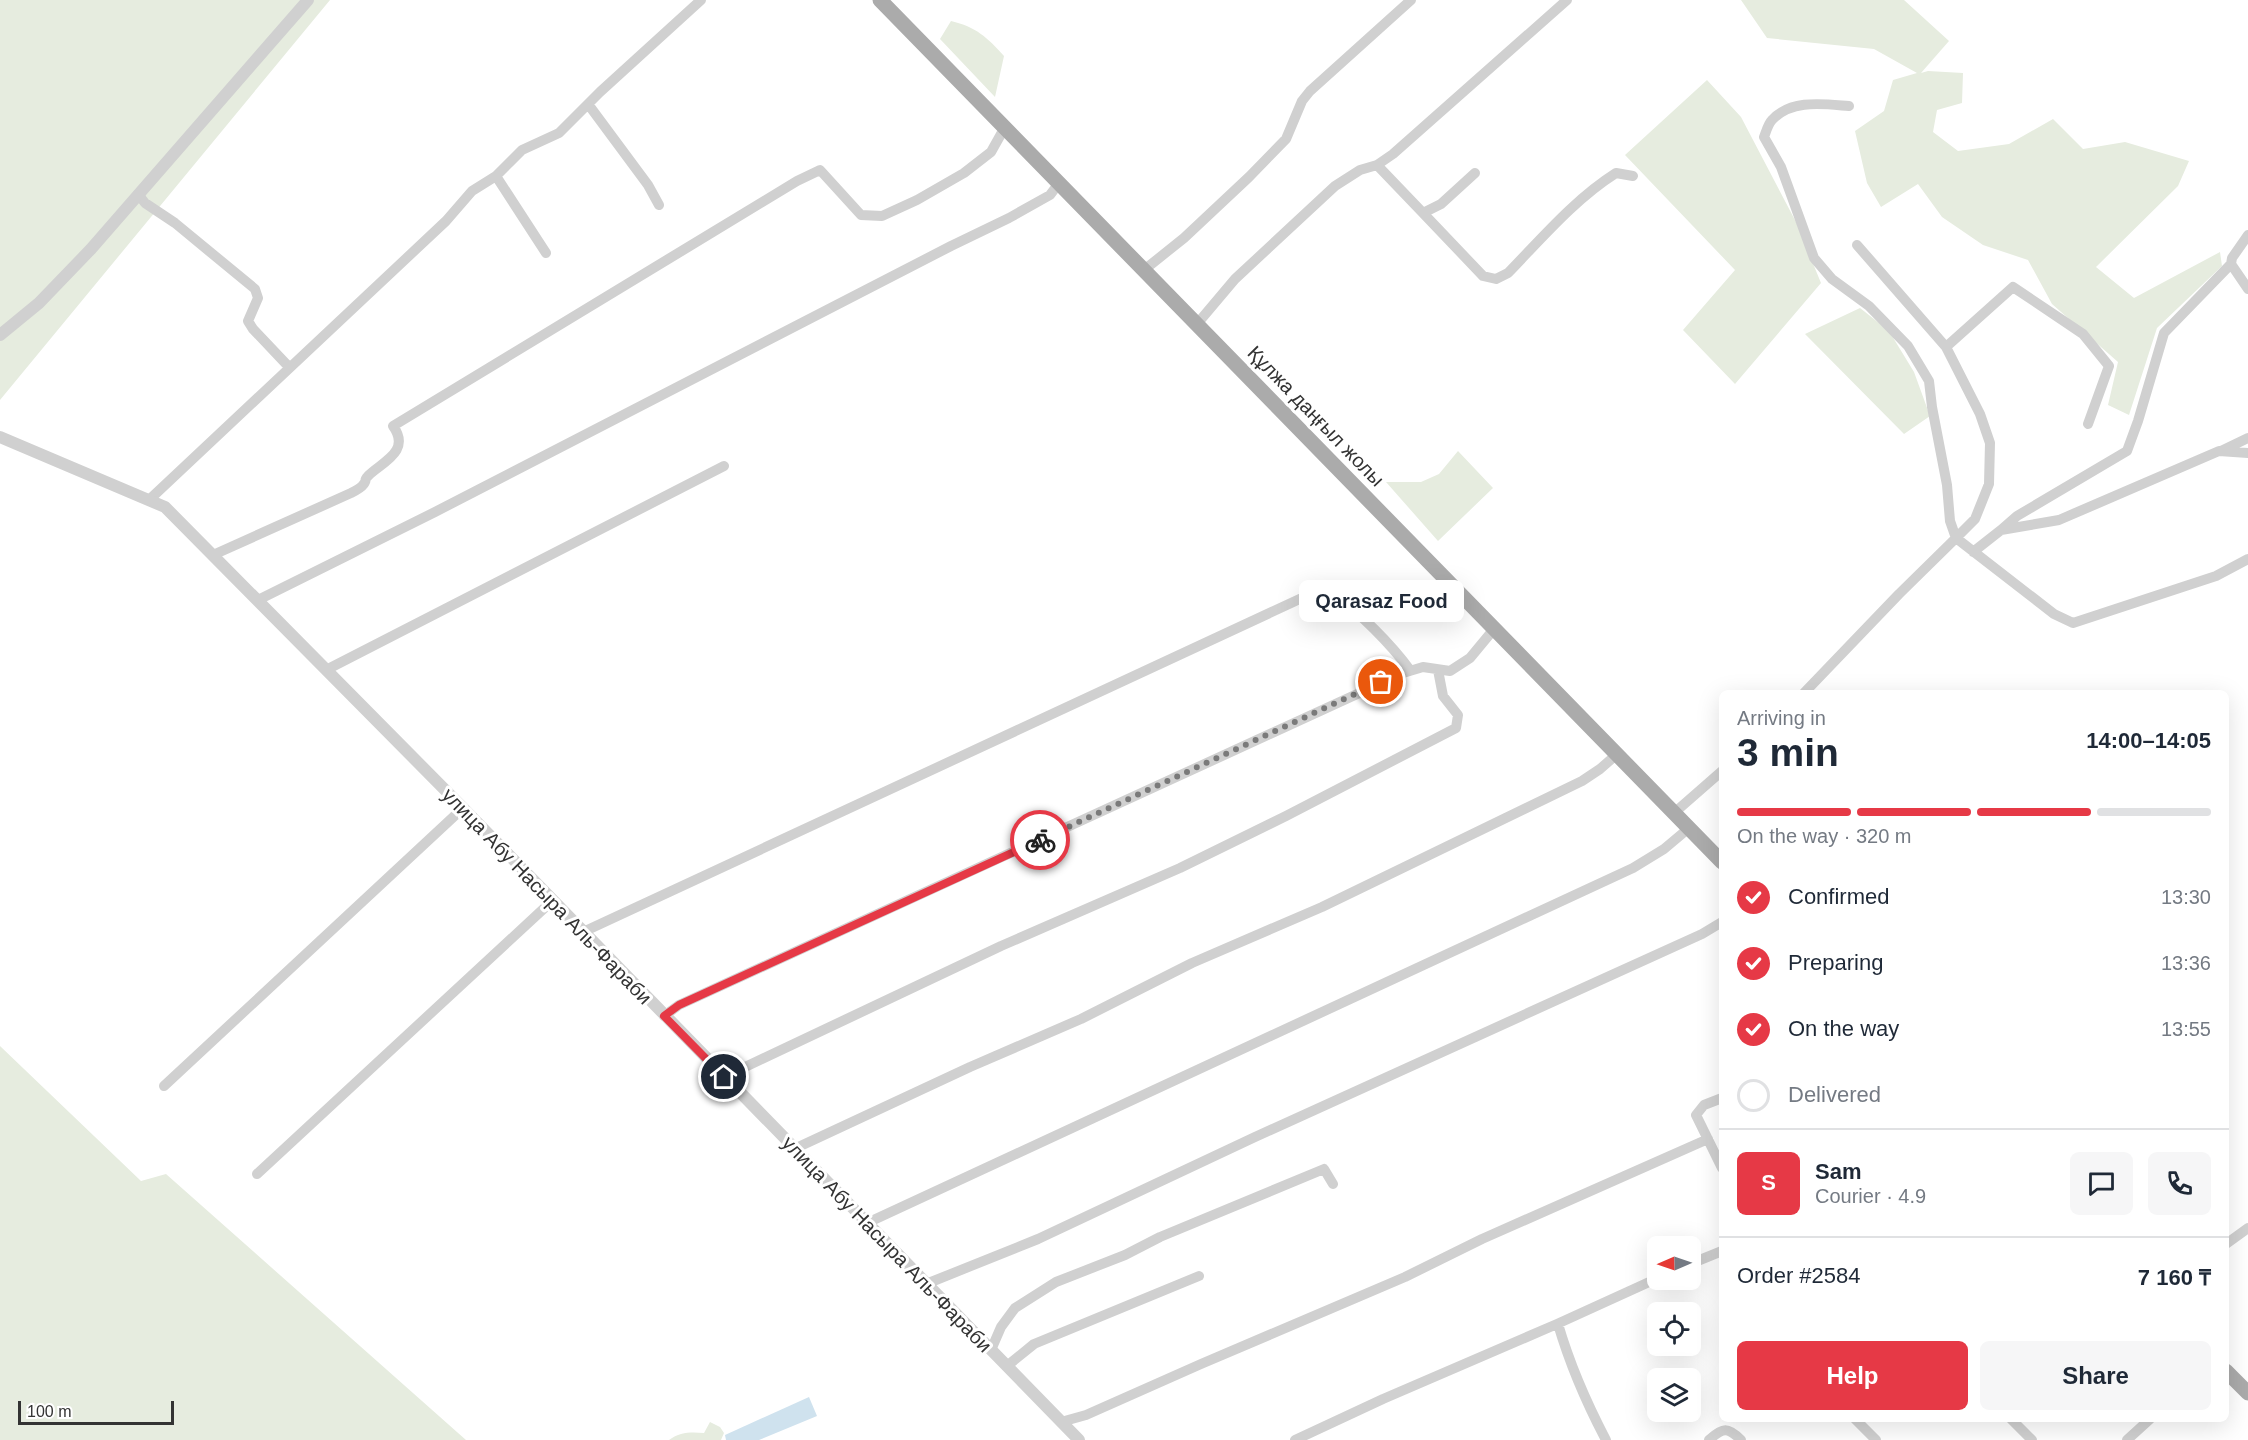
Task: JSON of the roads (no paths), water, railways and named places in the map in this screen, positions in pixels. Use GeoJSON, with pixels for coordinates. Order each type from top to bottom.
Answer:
{"type":"FeatureCollection","features":[{"type":"Feature","properties":{"kind":"main road","name":"Құлжа даңғыл жолы"},"geometry":{"type":"LineString","coordinates":[[880,0],[1719,859]]}},
{"type":"Feature","properties":{"kind":"main road"},"geometry":{"type":"LineString","coordinates":[[2229,1374],[2248,1393]]}},
{"type":"Feature","properties":{"kind":"street"},"geometry":{"type":"LineString","coordinates":[[0,335],[39,303],[91,249],[308,0]]}},
{"type":"Feature","properties":{"kind":"street"},"geometry":{"type":"LineString","coordinates":[[149,500],[446,221],[472,191],[496,176],[522,150],[559,133],[701,0]]}},
{"type":"Feature","properties":{"kind":"street"},"geometry":{"type":"LineString","coordinates":[[1144,270],[1184,238],[1249,177],[1286,139],[1302,101],[1310,91],[1411,0]]}},
{"type":"Feature","properties":{"kind":"street"},"geometry":{"type":"LineString","coordinates":[[1197,324],[1235,279],[1335,186],[1360,170],[1377,165],[1567,0]]}},
{"type":"Feature","properties":{"kind":"street"},"geometry":{"type":"LineString","coordinates":[[588,104],[648,186],[658,205]]}},
{"type":"Feature","properties":{"kind":"street"},"geometry":{"type":"LineString","coordinates":[[1848,106],[1818,104],[1793,106],[1771,120],[1764,137],[1781,167],[1814,258],[1832,279],[1869,306],[1908,346],[1929,381],[1947,485],[1950,521],[1956,538],[2054,614],[2073,623],[2216,576],[2248,559]]}},
{"type":"Feature","properties":{"kind":"street"},"geometry":{"type":"LineString","coordinates":[[213,555],[351,493],[393,457],[398,443],[393,426],[797,181],[820,170],[861,215],[882,216],[964,173],[991,152],[1005,127]]}},
{"type":"Feature","properties":{"kind":"street"},"geometry":{"type":"LineString","coordinates":[[1377,165],[1483,276],[1496,279],[1508,273],[1577,202],[1600,183],[1616,172],[1633,176]]}},
{"type":"Feature","properties":{"kind":"street"},"geometry":{"type":"LineString","coordinates":[[1423,213],[1441,204],[1475,173]]}},
{"type":"Feature","properties":{"kind":"street"},"geometry":{"type":"LineString","coordinates":[[496,176],[546,253]]}},
{"type":"Feature","properties":{"kind":"street"},"geometry":{"type":"LineString","coordinates":[[258,600],[435,512],[753,346],[1009,218],[1050,195],[1059,183]]}},
{"type":"Feature","properties":{"kind":"street"},"geometry":{"type":"LineString","coordinates":[[138,194],[145,203],[176,223],[255,289],[258,297],[248,321],[289,367]]}},
{"type":"Feature","properties":{"kind":"street"},"geometry":{"type":"LineString","coordinates":[[1974,552],[2017,516],[2127,451],[2164,333],[2231,264],[2232,258],[2248,235]]}},
{"type":"Feature","properties":{"kind":"street"},"geometry":{"type":"LineString","coordinates":[[1807,690],[1975,519],[1989,484],[1990,442],[1980,414],[1946,347],[1857,245]]}},
{"type":"Feature","properties":{"kind":"street"},"geometry":{"type":"LineString","coordinates":[[2231,264],[2248,289]]}},
{"type":"Feature","properties":{"kind":"street"},"geometry":{"type":"LineString","coordinates":[[1946,347],[2013,287],[2083,334],[2109,366],[2088,424]]}},
{"type":"Feature","properties":{"kind":"street","name":"улица Абу Насыра Аль-Фараби"},"geometry":{"type":"LineString","coordinates":[[0,437],[165,507],[463,808],[1079,1440]]}},
{"type":"Feature","properties":{"kind":"street"},"geometry":{"type":"LineString","coordinates":[[2001,530],[2060,520],[2248,438]]}},
{"type":"Feature","properties":{"kind":"street"},"geometry":{"type":"LineString","coordinates":[[2219,452],[2248,453]]}},
{"type":"Feature","properties":{"kind":"street"},"geometry":{"type":"LineString","coordinates":[[326,670],[724,466]]}},
{"type":"Feature","properties":{"kind":"street"},"geometry":{"type":"LineString","coordinates":[[583,932],[1304,597],[1329,589],[1359,613],[1410,670]]}},
{"type":"Feature","properties":{"kind":"street"},"geometry":{"type":"LineString","coordinates":[[664,1016],[679,1005],[1410,670],[1424,667],[1450,671],[1461,666],[1478,650],[1494,629]]}},
{"type":"Feature","properties":{"kind":"street"},"geometry":{"type":"LineString","coordinates":[[724,1077],[1001,946],[1180,868],[1456,728],[1458,715],[1443,696],[1438,670]]}},
{"type":"Feature","properties":{"kind":"street"},"geometry":{"type":"LineString","coordinates":[[794,1149],[1081,1018],[1192,963],[1332,902],[1582,781],[1616,755]]}},
{"type":"Feature","properties":{"kind":"street"},"geometry":{"type":"LineString","coordinates":[[1674,813],[1719,774]]}},
{"type":"Feature","properties":{"kind":"street"},"geometry":{"type":"LineString","coordinates":[[164,1086],[463,808]]}},
{"type":"Feature","properties":{"kind":"street"},"geometry":{"type":"LineString","coordinates":[[867,1223],[1633,868],[1664,849],[1689,828]]}},
{"type":"Feature","properties":{"kind":"street"},"geometry":{"type":"LineString","coordinates":[[257,1174],[552,901]]}},
{"type":"Feature","properties":{"kind":"street"},"geometry":{"type":"LineString","coordinates":[[926,1284],[1038,1239],[1244,1142],[1702,934],[1719,924]]}},
{"type":"Feature","properties":{"kind":"street"},"geometry":{"type":"LineString","coordinates":[[1719,1099],[1704,1105],[1696,1115],[1719,1162]]}},
{"type":"Feature","properties":{"kind":"street"},"geometry":{"type":"LineString","coordinates":[[1061,1422],[1105,1407],[1405,1277],[1482,1239],[1708,1139]]}},
{"type":"Feature","properties":{"kind":"street"},"geometry":{"type":"LineString","coordinates":[[991,1350],[1001,1327],[1015,1308],[1056,1282],[1125,1255],[1160,1237],[1324,1169],[1333,1184]]}},
{"type":"Feature","properties":{"kind":"street"},"geometry":{"type":"LineString","coordinates":[[2229,1242],[2248,1228]]}},
{"type":"Feature","properties":{"kind":"street"},"geometry":{"type":"LineString","coordinates":[[1701,1260],[1719,1252]]}},
{"type":"Feature","properties":{"kind":"street"},"geometry":{"type":"LineString","coordinates":[[1007,1366],[1034,1344],[1199,1276]]}},
{"type":"Feature","properties":{"kind":"street"},"geometry":{"type":"LineString","coordinates":[[1295,1440],[1647,1283]]}},
{"type":"Feature","properties":{"kind":"street"},"geometry":{"type":"LineString","coordinates":[[1558,1324],[1569,1361],[1606,1440]]}},
{"type":"Feature","properties":{"kind":"street"},"geometry":{"type":"LineString","coordinates":[[1858,1422],[1876,1440]]}},
{"type":"Feature","properties":{"kind":"street"},"geometry":{"type":"LineString","coordinates":[[2014,1422],[2032,1440]]}},
{"type":"Feature","properties":{"kind":"street"},"geometry":{"type":"LineString","coordinates":[[2127,1440],[2147,1422]]}},
{"type":"Feature","properties":{"kind":"street"},"geometry":{"type":"LineString","coordinates":[[1709,1440],[1716,1433],[1727,1430],[1733,1432],[1741,1440]]}},
{"type":"Feature","properties":{"kind":"water"},"geometry":{"type":"Polygon","coordinates":[[[809,1397],[817,1416],[759,1440],[726,1440],[725,1435],[809,1397]]]}},
{"type":"Feature","properties":{"kind":"place","name":"Qarasaz Food"},"geometry":{"type":"Point","coordinates":[1381,682]}}]}
